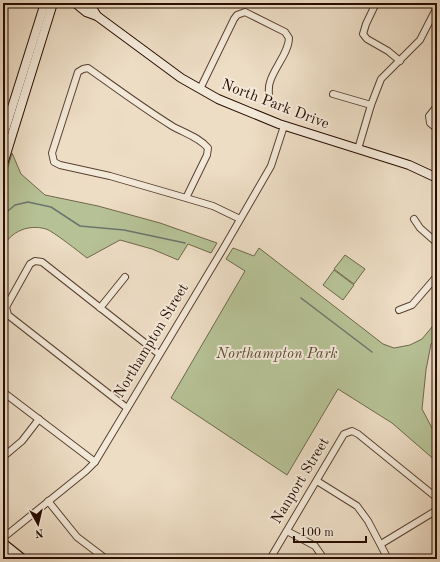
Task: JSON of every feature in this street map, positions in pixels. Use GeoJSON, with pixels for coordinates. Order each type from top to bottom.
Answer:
{"type":"FeatureCollection","features":[{"type":"Feature","properties":{"kind":"main road"},"geometry":{"type":"LineString","coordinates":[[3,136],[45,3]]}},
{"type":"Feature","properties":{"kind":"main road"},"geometry":{"type":"LineString","coordinates":[[3,164],[53,3]]}},
{"type":"Feature","properties":{"kind":"main road","name":"North Park Drive"},"geometry":{"type":"LineString","coordinates":[[75,3],[86,12],[96,16],[181,78],[218,99],[284,126],[409,165],[437,178]]}},
{"type":"Feature","properties":{"kind":"main road","name":"North Park Drive"},"geometry":{"type":"LineString","coordinates":[[87,3],[91,6],[96,16]]}},
{"type":"Feature","properties":{"kind":"main road"},"geometry":{"type":"LineString","coordinates":[[3,543],[23,559]]}},
{"type":"Feature","properties":{"kind":"main road"},"geometry":{"type":"LineString","coordinates":[[3,552],[12,559]]}},
{"type":"Feature","properties":{"kind":"street"},"geometry":{"type":"LineString","coordinates":[[376,3],[363,34],[400,61]]}},
{"type":"Feature","properties":{"kind":"street"},"geometry":{"type":"LineString","coordinates":[[358,149],[381,78],[420,40],[437,7]]}},
{"type":"Feature","properties":{"kind":"street"},"geometry":{"type":"LineString","coordinates":[[200,89],[234,20],[237,15],[245,12],[285,32],[290,38],[288,45],[270,80],[269,98]]}},
{"type":"Feature","properties":{"kind":"street"},"geometry":{"type":"LineString","coordinates":[[186,198],[207,155],[208,148],[204,142],[174,127],[144,108],[88,68],[78,72],[52,153],[54,162],[60,165],[110,176],[213,206],[240,219]]}},
{"type":"Feature","properties":{"kind":"street"},"geometry":{"type":"LineString","coordinates":[[333,94],[371,105]]}},
{"type":"Feature","properties":{"kind":"street"},"geometry":{"type":"LineString","coordinates":[[437,106],[429,116],[430,123],[437,129]]}},
{"type":"Feature","properties":{"kind":"street","name":"Northampton Street"},"geometry":{"type":"LineString","coordinates":[[3,538],[86,471],[94,462],[271,166],[284,126]]}},
{"type":"Feature","properties":{"kind":"street"},"geometry":{"type":"LineString","coordinates":[[414,219],[420,228],[437,243]]}},
{"type":"Feature","properties":{"kind":"street"},"geometry":{"type":"LineString","coordinates":[[127,408],[10,317],[6,312],[6,307],[30,264],[35,261],[42,262],[159,354]]}},
{"type":"Feature","properties":{"kind":"street"},"geometry":{"type":"LineString","coordinates":[[399,310],[412,305],[437,276]]}},
{"type":"Feature","properties":{"kind":"street"},"geometry":{"type":"LineString","coordinates":[[100,308],[125,277]]}},
{"type":"Feature","properties":{"kind":"street"},"geometry":{"type":"LineString","coordinates":[[3,392],[94,462]]}},
{"type":"Feature","properties":{"kind":"street"},"geometry":{"type":"LineString","coordinates":[[3,457],[22,441],[39,419]]}},
{"type":"Feature","properties":{"kind":"street","name":"Nanport Street"},"geometry":{"type":"LineString","coordinates":[[270,559],[344,434],[352,431],[437,498]]}},
{"type":"Feature","properties":{"kind":"street"},"geometry":{"type":"LineString","coordinates":[[317,481],[357,506],[368,521],[388,559]]}},
{"type":"Feature","properties":{"kind":"street"},"geometry":{"type":"LineString","coordinates":[[48,501],[78,537],[106,559]]}},
{"type":"Feature","properties":{"kind":"street"},"geometry":{"type":"LineString","coordinates":[[380,544],[437,510]]}},
{"type":"Feature","properties":{"kind":"street"},"geometry":{"type":"LineString","coordinates":[[287,531],[315,546],[324,559]]}},
{"type":"Feature","properties":{"kind":"green space"},"geometry":{"type":"Polygon","coordinates":[[[12,153],[21,174],[45,195],[98,206],[160,223],[217,243],[211,253],[188,244],[178,260],[152,249],[120,240],[87,258],[60,237],[46,229],[33,227],[16,233],[6,241],[3,247],[3,184],[12,153]]]}},
{"type":"Feature","properties":{"kind":"green space","name":"Northampton Park"},"geometry":{"type":"Polygon","coordinates":[[[233,248],[254,256],[259,248],[383,344],[394,348],[410,345],[422,339],[437,321],[437,339],[431,344],[426,370],[422,409],[433,430],[437,432],[437,462],[392,423],[338,389],[287,475],[171,398],[245,271],[226,259],[233,248]]]}},
{"type":"Feature","properties":{"kind":"green space"},"geometry":{"type":"Polygon","coordinates":[[[345,255],[365,269],[354,284],[334,269],[345,255]]]}},
{"type":"Feature","properties":{"kind":"green space"},"geometry":{"type":"Polygon","coordinates":[[[334,270],[354,285],[343,300],[323,285],[334,270]]]}},
{"type":"Feature","properties":{"kind":"waterway"},"geometry":{"type":"LineString","coordinates":[[3,215],[15,205],[28,202],[51,207],[80,226],[124,230],[185,243]]}},
{"type":"Feature","properties":{"kind":"waterway"},"geometry":{"type":"LineString","coordinates":[[301,298],[372,352]]}}]}
